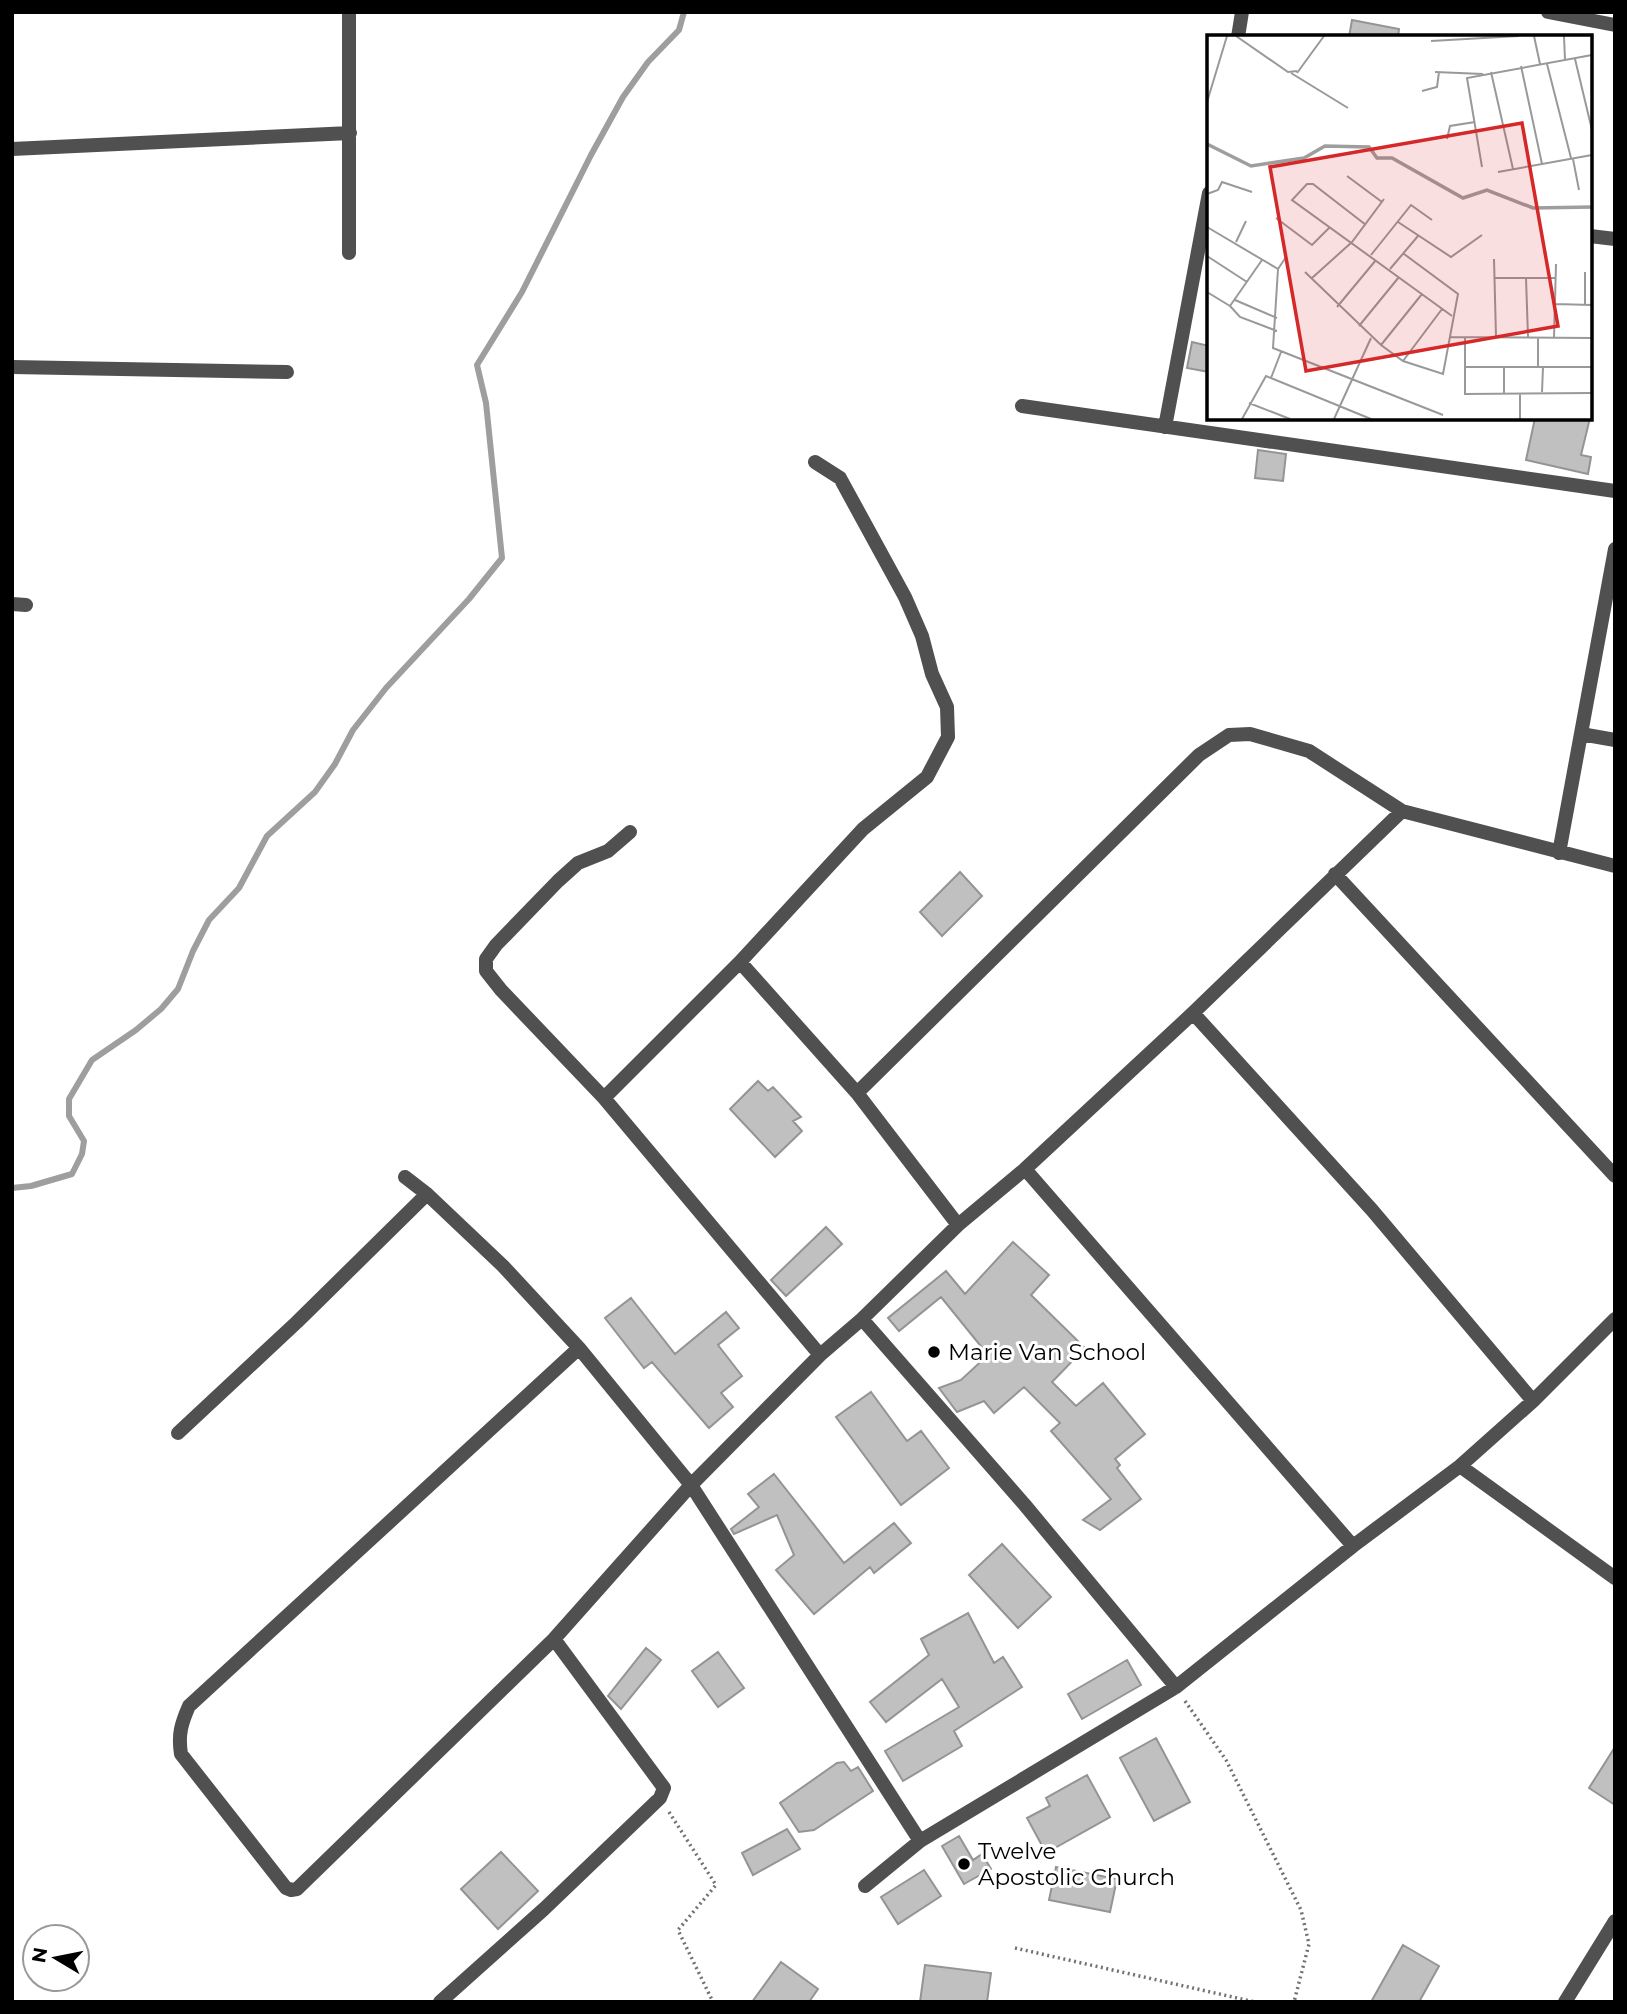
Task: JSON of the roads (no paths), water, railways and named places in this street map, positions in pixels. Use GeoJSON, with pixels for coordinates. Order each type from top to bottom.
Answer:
{"type":"FeatureCollection","features":[{"type":"Feature","properties":{"kind":"street"},"geometry":{"type":"LineString","coordinates":[[349,12],[349,253]]}},
{"type":"Feature","properties":{"kind":"street"},"geometry":{"type":"LineString","coordinates":[[1238,35],[1242,12]]}},
{"type":"Feature","properties":{"kind":"street"},"geometry":{"type":"LineString","coordinates":[[1548,12],[1615,25]]}},
{"type":"Feature","properties":{"kind":"street"},"geometry":{"type":"LineString","coordinates":[[12,149],[350,133]]}},
{"type":"Feature","properties":{"kind":"street"},"geometry":{"type":"LineString","coordinates":[[1165,427],[1207,204]]}},
{"type":"Feature","properties":{"kind":"street"},"geometry":{"type":"LineString","coordinates":[[1592,236],[1615,239]]}},
{"type":"Feature","properties":{"kind":"street"},"geometry":{"type":"LineString","coordinates":[[12,367],[287,372]]}},
{"type":"Feature","properties":{"kind":"street"},"geometry":{"type":"LineString","coordinates":[[1022,406],[1615,491]]}},
{"type":"Feature","properties":{"kind":"street"},"geometry":{"type":"LineString","coordinates":[[604,1098],[740,962],[863,829],[927,777],[948,737],[947,708],[905,597],[840,478],[815,462]]}},
{"type":"Feature","properties":{"kind":"street"},"geometry":{"type":"LineString","coordinates":[[1559,853],[1615,549]]}},
{"type":"Feature","properties":{"kind":"street"},"geometry":{"type":"LineString","coordinates":[[857,1093],[1199,755],[1229,734],[1250,734],[1309,751],[1402,811],[1615,866]]}},
{"type":"Feature","properties":{"kind":"street"},"geometry":{"type":"LineString","coordinates":[[1581,734],[1615,740]]}},
{"type":"Feature","properties":{"kind":"street"},"geometry":{"type":"LineString","coordinates":[[579,1348],[189,1706],[180,1725],[181,1754],[286,1888],[297,1889],[554,1639],[691,1485],[820,1355],[862,1319],[957,1225],[1025,1169],[1193,1013],[1402,811]]}},
{"type":"Feature","properties":{"kind":"street"},"geometry":{"type":"LineString","coordinates":[[630,832],[608,851],[578,863],[496,945],[486,959],[486,971],[604,1098],[820,1355]]}},
{"type":"Feature","properties":{"kind":"street"},"geometry":{"type":"LineString","coordinates":[[1335,874],[1615,1177]]}},
{"type":"Feature","properties":{"kind":"street"},"geometry":{"type":"LineString","coordinates":[[740,962],[857,1093],[957,1225]]}},
{"type":"Feature","properties":{"kind":"street"},"geometry":{"type":"LineString","coordinates":[[1193,1013],[1372,1210],[1533,1401]]}},
{"type":"Feature","properties":{"kind":"street"},"geometry":{"type":"LineString","coordinates":[[1025,1169],[1353,1546]]}},
{"type":"Feature","properties":{"kind":"street"},"geometry":{"type":"LineString","coordinates":[[405,1177],[427,1194],[503,1266],[579,1348],[691,1485],[920,1841]]}},
{"type":"Feature","properties":{"kind":"street"},"geometry":{"type":"LineString","coordinates":[[178,1433],[297,1322],[427,1194]]}},
{"type":"Feature","properties":{"kind":"street"},"geometry":{"type":"LineString","coordinates":[[862,1319],[1024,1504],[1176,1688]]}},
{"type":"Feature","properties":{"kind":"street"},"geometry":{"type":"LineString","coordinates":[[865,1886],[920,1841],[1176,1688],[1353,1546],[1460,1466],[1533,1401],[1615,1319]]}},
{"type":"Feature","properties":{"kind":"street"},"geometry":{"type":"LineString","coordinates":[[1460,1466],[1615,1578]]}},
{"type":"Feature","properties":{"kind":"street"},"geometry":{"type":"LineString","coordinates":[[440,2002],[544,1909],[660,1798],[664,1788],[554,1639]]}},
{"type":"Feature","properties":{"kind":"street"},"geometry":{"type":"LineString","coordinates":[[1564,2002],[1615,1921]]}},
{"type":"Feature","properties":{"kind":"waterway"},"geometry":{"type":"LineString","coordinates":[[12,1188],[31,1186],[72,1174],[82,1154],[84,1141],[69,1116],[69,1099],[92,1060],[136,1030],[161,1009],[178,989],[209,920],[239,888],[267,836],[315,792],[335,764],[353,730],[386,688],[469,599],[502,558],[486,403],[477,365],[522,292],[623,97],[648,62],[679,30],[684,12]]}},
{"type":"Feature","properties":{"kind":"place","name":"Marie Van School"},"geometry":{"type":"Point","coordinates":[934,1352]}},
{"type":"Feature","properties":{"kind":"place","name":"Twelve Apostolic Church"},"geometry":{"type":"Point","coordinates":[964,1864]}}]}
